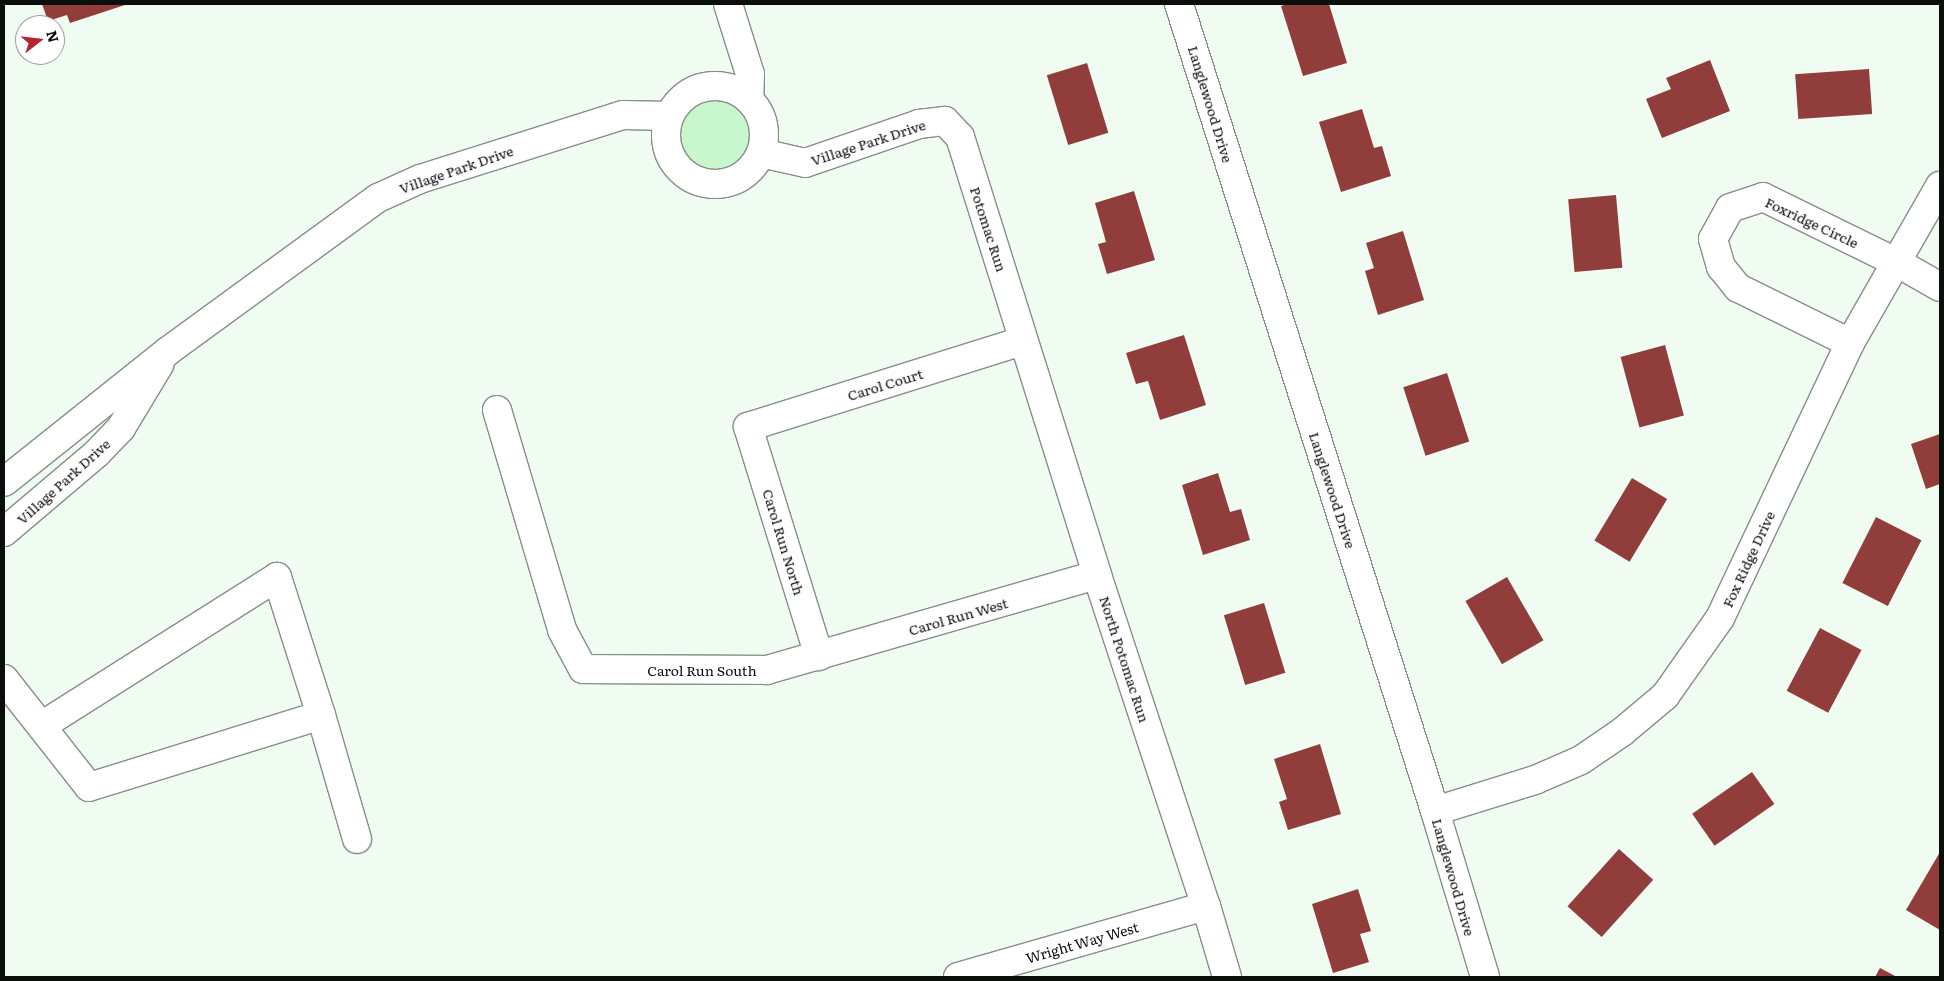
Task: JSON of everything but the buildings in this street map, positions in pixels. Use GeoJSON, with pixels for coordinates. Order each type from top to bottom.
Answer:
{"type":"FeatureCollection","features":[{"type":"Feature","properties":{"kind":"street"},"geometry":{"type":"LineString","coordinates":[[728,4],[750,74],[749,99]]}},
{"type":"Feature","properties":{"kind":"street","name":"Langlewood Drive"},"geometry":{"type":"LineString","coordinates":[[1179,4],[1435,811],[1485,977]]}},
{"type":"Feature","properties":{"kind":"street"},"geometry":{"type":"LineString","coordinates":[[714,85],[733,88],[749,99],[761,115],[765,134],[761,153],[751,169],[735,180],[716,184],[697,181],[681,170],[670,154],[666,136],[669,116],[680,100],[695,89],[714,85]]}},
{"type":"Feature","properties":{"kind":"street","name":"Village Park Drive"},"geometry":{"type":"LineString","coordinates":[[4,482],[168,350],[378,198],[420,179],[623,114],[669,116]]}},
{"type":"Feature","properties":{"kind":"street","name":"Village Park Drive"},"geometry":{"type":"LineString","coordinates":[[761,153],[805,163],[919,124],[945,121]]}},
{"type":"Feature","properties":{"kind":"street","name":"Potomac Run"},"geometry":{"type":"LineString","coordinates":[[945,121],[960,137],[1023,341]]}},
{"type":"Feature","properties":{"kind":"street","name":"Fox Ridge Drive"},"geometry":{"type":"LineString","coordinates":[[1435,811],[1535,780],[1581,760],[1622,732],[1664,696],[1720,618],[1850,343],[1898,263],[1940,186]]}},
{"type":"Feature","properties":{"kind":"street","name":"Foxridge Circle"},"geometry":{"type":"LineString","coordinates":[[1850,343],[1738,288],[1721,266],[1713,239],[1730,208],[1763,197],[1898,263],[1940,287]]}},
{"type":"Feature","properties":{"kind":"street","name":"Carol Court"},"geometry":{"type":"LineString","coordinates":[[748,427],[1023,341]]}},
{"type":"Feature","properties":{"kind":"street","name":"North Potomac Run"},"geometry":{"type":"LineString","coordinates":[[1023,341],[1097,575],[1206,906],[1227,977]]}},
{"type":"Feature","properties":{"kind":"street","name":"Village Park Drive"},"geometry":{"type":"LineString","coordinates":[[4,532],[97,454],[115,434],[137,402],[168,350]]}},
{"type":"Feature","properties":{"kind":"street","name":"Carol Run South"},"geometry":{"type":"LineString","coordinates":[[497,410],[562,630],[583,669],[768,670],[819,656]]}},
{"type":"Feature","properties":{"kind":"street","name":"Carol Run North"},"geometry":{"type":"LineString","coordinates":[[748,427],[819,656]]}},
{"type":"Feature","properties":{"kind":"street","name":"Carol Run West"},"geometry":{"type":"LineString","coordinates":[[819,656],[1097,575]]}},
{"type":"Feature","properties":{"kind":"street"},"geometry":{"type":"LineString","coordinates":[[41,726],[277,577],[321,715],[357,839]]}},
{"type":"Feature","properties":{"kind":"street"},"geometry":{"type":"LineString","coordinates":[[4,679],[89,787],[321,715]]}},
{"type":"Feature","properties":{"kind":"street","name":"Wright Way West"},"geometry":{"type":"LineString","coordinates":[[958,977],[1206,906]]}},
{"type":"Feature","properties":{"kind":"green space"},"geometry":{"type":"Polygon","coordinates":[[[715,100],[735,106],[745,116],[751,136],[745,156],[735,166],[715,172],[695,166],[685,156],[679,136],[685,116],[695,106],[715,100]]]}}]}
